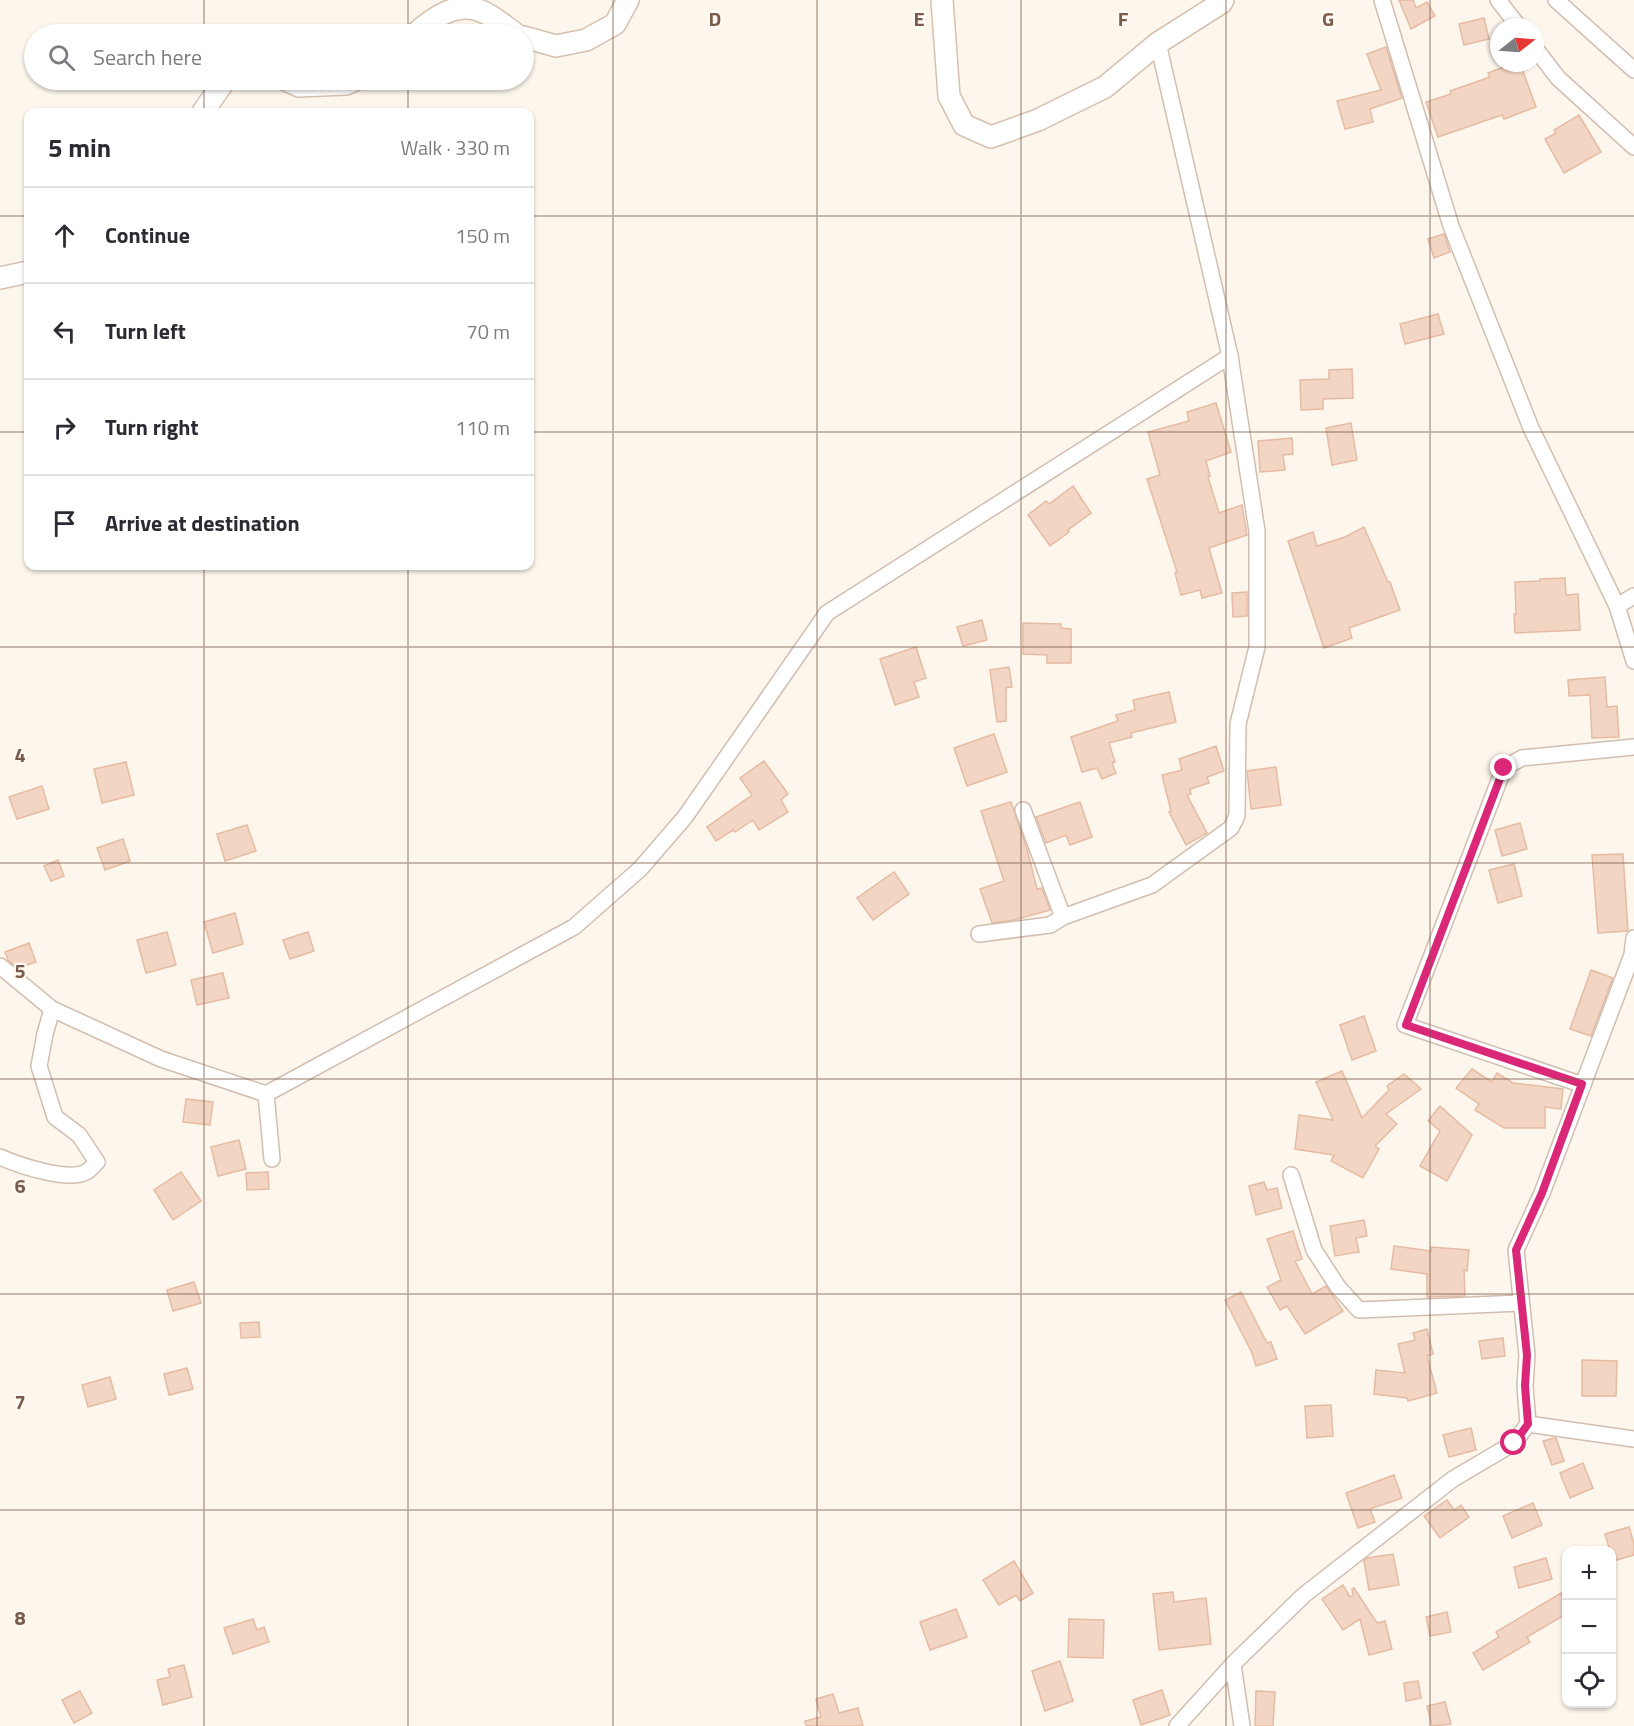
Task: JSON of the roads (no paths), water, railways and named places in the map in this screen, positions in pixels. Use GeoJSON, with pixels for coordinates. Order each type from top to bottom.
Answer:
{"type":"FeatureCollection","features":[{"type":"Feature","properties":{"kind":"main road"},"geometry":{"type":"LineString","coordinates":[[534,40],[556,46],[586,40],[615,24],[628,0]]}},
{"type":"Feature","properties":{"kind":"main road"},"geometry":{"type":"LineString","coordinates":[[942,0],[949,96],[964,125],[991,137],[1038,120],[1105,87],[1158,43],[1223,0]]}},
{"type":"Feature","properties":{"kind":"main road"},"geometry":{"type":"LineString","coordinates":[[426,24],[435,16],[465,7],[482,12],[501,24]]}},
{"type":"Feature","properties":{"kind":"main road"},"geometry":{"type":"LineString","coordinates":[[206,108],[218,90]]}},
{"type":"Feature","properties":{"kind":"main road"},"geometry":{"type":"LineString","coordinates":[[0,278],[24,273]]}},
{"type":"Feature","properties":{"kind":"street"},"geometry":{"type":"LineString","coordinates":[[1382,0],[1451,226],[1531,428],[1617,606],[1634,661]]}},
{"type":"Feature","properties":{"kind":"street"},"geometry":{"type":"LineString","coordinates":[[1498,0],[1512,18]]}},
{"type":"Feature","properties":{"kind":"street"},"geometry":{"type":"LineString","coordinates":[[1556,0],[1634,70]]}},
{"type":"Feature","properties":{"kind":"street"},"geometry":{"type":"LineString","coordinates":[[980,934],[1050,925],[1063,917],[1152,885],[1231,828],[1237,816],[1238,724],[1257,647],[1257,531],[1230,357],[1158,43]]}},
{"type":"Feature","properties":{"kind":"street"},"geometry":{"type":"LineString","coordinates":[[1544,60],[1558,78],[1634,147]]}},
{"type":"Feature","properties":{"kind":"street"},"geometry":{"type":"LineString","coordinates":[[0,966],[52,1009],[161,1059],[266,1094],[574,927],[640,869],[685,817],[827,613],[1230,357]]}},
{"type":"Feature","properties":{"kind":"street"},"geometry":{"type":"LineString","coordinates":[[1617,606],[1634,596]]}},
{"type":"Feature","properties":{"kind":"street"},"geometry":{"type":"LineString","coordinates":[[1582,1084],[1406,1025],[1504,768],[1522,758],[1634,747]]}},
{"type":"Feature","properties":{"kind":"street"},"geometry":{"type":"LineString","coordinates":[[1023,810],[1063,917]]}},
{"type":"Feature","properties":{"kind":"street"},"geometry":{"type":"LineString","coordinates":[[1177,1726],[1233,1664],[1304,1595],[1453,1479],[1514,1443],[1528,1424],[1525,1386],[1527,1355],[1516,1250],[1542,1193],[1632,955],[1634,938]]}},
{"type":"Feature","properties":{"kind":"street"},"geometry":{"type":"LineString","coordinates":[[0,1157],[21,1166],[67,1175],[86,1173],[97,1162],[79,1135],[56,1117],[39,1066],[52,1009]]}},
{"type":"Feature","properties":{"kind":"street"},"geometry":{"type":"LineString","coordinates":[[266,1094],[272,1159]]}},
{"type":"Feature","properties":{"kind":"street"},"geometry":{"type":"LineString","coordinates":[[1291,1175],[1314,1250],[1338,1287],[1359,1310],[1521,1303]]}},
{"type":"Feature","properties":{"kind":"street"},"geometry":{"type":"LineString","coordinates":[[1528,1424],[1634,1439]]}},
{"type":"Feature","properties":{"kind":"street"},"geometry":{"type":"LineString","coordinates":[[1233,1664],[1242,1726]]}}]}
